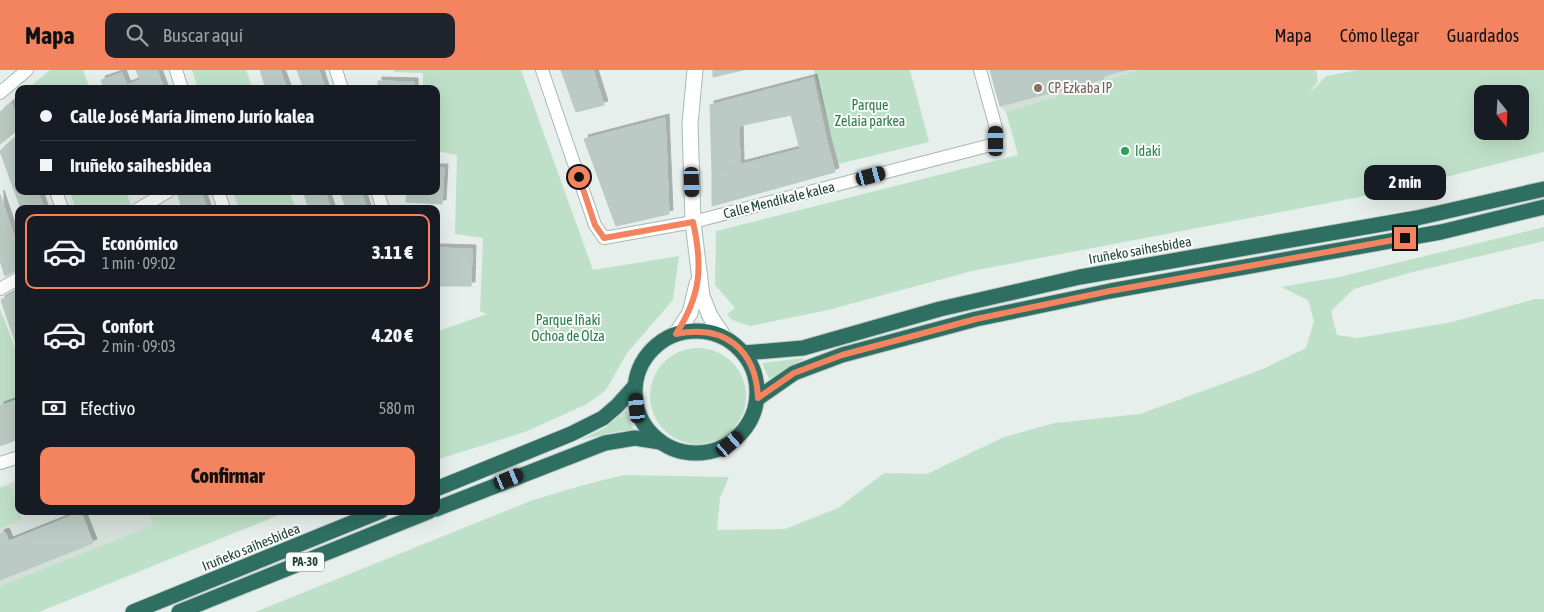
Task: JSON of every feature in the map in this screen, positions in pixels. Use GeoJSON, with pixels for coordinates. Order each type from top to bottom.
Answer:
{"type":"FeatureCollection","features":[{"type":"Feature","properties":{"kind":"highway","name":"Iruñeko saihesbidea"},"geometry":{"type":"LineString","coordinates":[[744,353],[803,348],[940,309],[1080,277],[1417,218],[1544,189]]}},
{"type":"Feature","properties":{"kind":"highway"},"geometry":{"type":"LineString","coordinates":[[758,398],[794,373],[842,355],[976,319],[1110,291],[1441,232],[1544,207]]}},
{"type":"Feature","properties":{"kind":"highway"},"geometry":{"type":"LineString","coordinates":[[440,507],[605,443],[635,438],[660,442],[676,450],[695,454],[722,448],[744,432],[753,416],[758,398],[757,382],[752,367],[744,353],[724,337],[708,332],[692,331],[676,334],[661,342],[648,354],[639,369],[635,386],[637,408],[645,427],[660,442]]}},
{"type":"Feature","properties":{"kind":"highway"},"geometry":{"type":"LineString","coordinates":[[440,487],[571,434],[595,422],[618,406],[635,386]]}},
{"type":"Feature","properties":{"kind":"highway","name":"Iruñeko saihesbidea"},"geometry":{"type":"LineString","coordinates":[[133,612],[371,515]]}},
{"type":"Feature","properties":{"kind":"highway","name":"PA-30"},"geometry":{"type":"LineString","coordinates":[[179,612],[420,515]]}},
{"type":"Feature","properties":{"kind":"main road"},"geometry":{"type":"LineString","coordinates":[[695,70],[690,124],[693,222],[702,296],[707,309],[724,337]]}},
{"type":"Feature","properties":{"kind":"main road"},"geometry":{"type":"LineString","coordinates":[[676,334],[690,313],[699,275]]}},
{"type":"Feature","properties":{"kind":"street"},"geometry":{"type":"LineString","coordinates":[[176,70],[181,85]]}},
{"type":"Feature","properties":{"kind":"street"},"geometry":{"type":"LineString","coordinates":[[336,70],[341,85]]}},
{"type":"Feature","properties":{"kind":"street"},"geometry":{"type":"LineString","coordinates":[[542,70],[595,225],[604,238],[693,222]]}},
{"type":"Feature","properties":{"kind":"street","name":"Calle Mendikale kalea"},"geometry":{"type":"LineString","coordinates":[[693,222],[991,145],[996,141],[996,128],[980,70]]}},
{"type":"Feature","properties":{"kind":"street"},"geometry":{"type":"LineString","coordinates":[[0,93],[22,79]]}},
{"type":"Feature","properties":{"kind":"street"},"geometry":{"type":"LineString","coordinates":[[145,205],[161,195]]}},
{"type":"Feature","properties":{"kind":"street"},"geometry":{"type":"LineString","coordinates":[[0,289],[15,280]]}},
{"type":"Feature","properties":{"kind":"street"},"geometry":{"type":"LineString","coordinates":[[0,463],[15,458]]}},
{"type":"Feature","properties":{"kind":"shaded area","name":"CP Ezkaba IP"},"geometry":{"type":"Polygon","coordinates":[[[991,70],[1139,70],[1006,112],[1000,106],[991,70]]]}},
{"type":"Feature","properties":{"kind":"shaded area"},"geometry":{"type":"Polygon","coordinates":[[[15,481],[15,515],[149,515],[153,525],[0,586],[0,487],[15,481]]]}},
{"type":"Feature","properties":{"kind":"green space"},"geometry":{"type":"Polygon","coordinates":[[[50,70],[83,70],[89,85],[33,85],[50,70]]]}},
{"type":"Feature","properties":{"kind":"green space"},"geometry":{"type":"Polygon","coordinates":[[[192,70],[246,70],[252,85],[197,85],[192,70]]]}},
{"type":"Feature","properties":{"kind":"green space","name":"Parque Iñaki Ochoa de Olza"},"geometry":{"type":"Polygon","coordinates":[[[394,70],[521,70],[593,270],[679,256],[673,300],[627,353],[606,390],[587,404],[525,432],[440,459],[440,331],[487,314],[480,311],[483,238],[455,234],[457,155],[440,152],[440,85],[423,85],[423,73],[394,72],[394,70]]]}},
{"type":"Feature","properties":{"kind":"green space","name":"Parque Zelaia parkea"},"geometry":{"type":"Polygon","coordinates":[[[814,70],[910,70],[929,142],[838,164],[814,70]]]}},
{"type":"Feature","properties":{"kind":"green space"},"geometry":{"type":"Polygon","coordinates":[[[1139,70],[1316,70],[1318,81],[1309,94],[1326,76],[1358,70],[1544,70],[1544,152],[1391,191],[972,271],[828,310],[750,326],[732,320],[727,314],[735,308],[715,285],[716,231],[1018,155],[1006,112],[1139,70]]]}},
{"type":"Feature","properties":{"kind":"green space"},"geometry":{"type":"Polygon","coordinates":[[[71,195],[127,195],[131,205],[75,205],[71,195]]]}},
{"type":"Feature","properties":{"kind":"green space"},"geometry":{"type":"Polygon","coordinates":[[[234,195],[291,195],[294,205],[238,205],[234,195]]]}},
{"type":"Feature","properties":{"kind":"green space"},"geometry":{"type":"Polygon","coordinates":[[[1544,227],[1544,241],[1409,273],[1354,289],[1331,311],[1337,335],[1358,338],[1452,322],[1535,299],[1544,299],[1544,612],[255,612],[533,500],[623,475],[729,477],[720,498],[717,530],[785,529],[838,508],[884,473],[927,474],[1004,437],[1055,423],[1140,414],[1263,369],[1306,348],[1314,321],[1308,300],[1281,287],[1339,277],[1544,227]]]}},
{"type":"Feature","properties":{"kind":"green space"},"geometry":{"type":"Polygon","coordinates":[[[0,309],[15,348],[15,400],[0,406],[0,309]]]}},
{"type":"Feature","properties":{"kind":"green space"},"geometry":{"type":"Polygon","coordinates":[[[698,348],[716,352],[732,362],[742,378],[746,396],[742,414],[732,430],[716,440],[698,444],[680,440],[664,430],[654,414],[650,396],[654,378],[664,362],[680,352],[698,348]]]}},
{"type":"Feature","properties":{"kind":"green space"},"geometry":{"type":"Polygon","coordinates":[[[805,358],[769,379],[762,363],[805,358]]]}},
{"type":"Feature","properties":{"kind":"green space"},"geometry":{"type":"Polygon","coordinates":[[[626,410],[634,431],[620,431],[580,440],[606,427],[626,410]]]}},
{"type":"Feature","properties":{"kind":"green space"},"geometry":{"type":"Polygon","coordinates":[[[10,486],[15,500],[15,515],[20,515],[22,520],[0,528],[0,489],[10,486]]]}},
{"type":"Feature","properties":{"kind":"green space"},"geometry":{"type":"Polygon","coordinates":[[[149,515],[279,515],[39,612],[0,612],[0,586],[153,525],[149,515]]]}},
{"type":"Feature","properties":{"kind":"building"},"geometry":{"type":"Polygon","coordinates":[[[136,70],[157,70],[163,85],[127,85],[140,80],[136,70]]]}},
{"type":"Feature","properties":{"kind":"building"},"geometry":{"type":"Polygon","coordinates":[[[260,70],[280,70],[286,85],[265,85],[260,70]]]}},
{"type":"Feature","properties":{"kind":"building"},"geometry":{"type":"Polygon","coordinates":[[[297,70],[319,70],[324,85],[303,85],[297,70]]]}},
{"type":"Feature","properties":{"kind":"building"},"geometry":{"type":"Polygon","coordinates":[[[561,70],[593,70],[604,105],[576,112],[561,70]]]}},
{"type":"Feature","properties":{"kind":"building"},"geometry":{"type":"Polygon","coordinates":[[[713,70],[743,70],[713,77],[713,70]]]}},
{"type":"Feature","properties":{"kind":"building","name":"CP Ezkaba IP"},"geometry":{"type":"Polygon","coordinates":[[[990,70],[1127,70],[1103,76],[1104,79],[1000,106],[990,70]]]}},
{"type":"Feature","properties":{"kind":"building"},"geometry":{"type":"Polygon","coordinates":[[[122,73],[126,85],[103,85],[101,80],[122,73]]]}},
{"type":"Feature","properties":{"kind":"building"},"geometry":{"type":"Polygon","coordinates":[[[813,78],[827,142],[800,149],[791,115],[739,126],[740,165],[712,172],[710,105],[813,78]]]}},
{"type":"Feature","properties":{"kind":"building"},"geometry":{"type":"Polygon","coordinates":[[[378,81],[414,82],[414,85],[378,85],[378,81]]]}},
{"type":"Feature","properties":{"kind":"building"},"geometry":{"type":"Polygon","coordinates":[[[11,103],[15,112],[15,132],[0,144],[0,112],[11,103]]]}},
{"type":"Feature","properties":{"kind":"building"},"geometry":{"type":"Polygon","coordinates":[[[665,118],[669,214],[616,226],[584,139],[665,118]]]}},
{"type":"Feature","properties":{"kind":"building"},"geometry":{"type":"Polygon","coordinates":[[[15,138],[15,192],[0,151],[15,138]]]}},
{"type":"Feature","properties":{"kind":"building"},"geometry":{"type":"Polygon","coordinates":[[[827,142],[835,172],[712,206],[712,172],[827,142]]]}},
{"type":"Feature","properties":{"kind":"building"},"geometry":{"type":"Polygon","coordinates":[[[440,168],[444,168],[442,204],[406,202],[407,195],[440,195],[440,168]]]}},
{"type":"Feature","properties":{"kind":"building"},"geometry":{"type":"Polygon","coordinates":[[[0,194],[15,239],[15,271],[5,276],[0,260],[0,194]]]}},
{"type":"Feature","properties":{"kind":"building"},"geometry":{"type":"Polygon","coordinates":[[[16,195],[39,195],[43,205],[20,205],[16,195]]]}},
{"type":"Feature","properties":{"kind":"building"},"geometry":{"type":"Polygon","coordinates":[[[178,195],[202,195],[206,205],[181,205],[178,195]]]}},
{"type":"Feature","properties":{"kind":"building"},"geometry":{"type":"Polygon","coordinates":[[[304,195],[326,195],[330,205],[308,205],[304,195]]]}},
{"type":"Feature","properties":{"kind":"building"},"geometry":{"type":"Polygon","coordinates":[[[341,195],[362,195],[366,205],[345,205],[341,195]]]}},
{"type":"Feature","properties":{"kind":"building"},"geometry":{"type":"Polygon","coordinates":[[[440,248],[472,249],[471,286],[440,286],[440,248]]]}},
{"type":"Feature","properties":{"kind":"building"},"geometry":{"type":"Polygon","coordinates":[[[15,292],[15,341],[1,300],[15,292]]]}},
{"type":"Feature","properties":{"kind":"building"},"geometry":{"type":"Polygon","coordinates":[[[15,400],[15,440],[0,446],[0,406],[15,400]]]}},
{"type":"Feature","properties":{"kind":"building"},"geometry":{"type":"Polygon","coordinates":[[[74,515],[82,515],[93,543],[0,580],[0,534],[5,532],[9,541],[74,515]]]}},
{"type":"Feature","properties":{"kind":"place","name":"CP Ezkaba IP"},"geometry":{"type":"Point","coordinates":[1038,88]}},
{"type":"Feature","properties":{"kind":"place","name":"Idaki"},"geometry":{"type":"Point","coordinates":[1125,151]}},
{"type":"Feature","properties":{"kind":"route"},"geometry":{"type":"LineString","coordinates":[[579,177],[595,225],[604,238],[624,236],[693,222],[697,239],[699,275],[690,313],[676,334],[692,331],[708,332],[724,337],[735,344],[744,353],[752,367],[757,382],[758,398],[794,373],[842,355],[976,319],[1110,291],[1405,238]]}}]}
